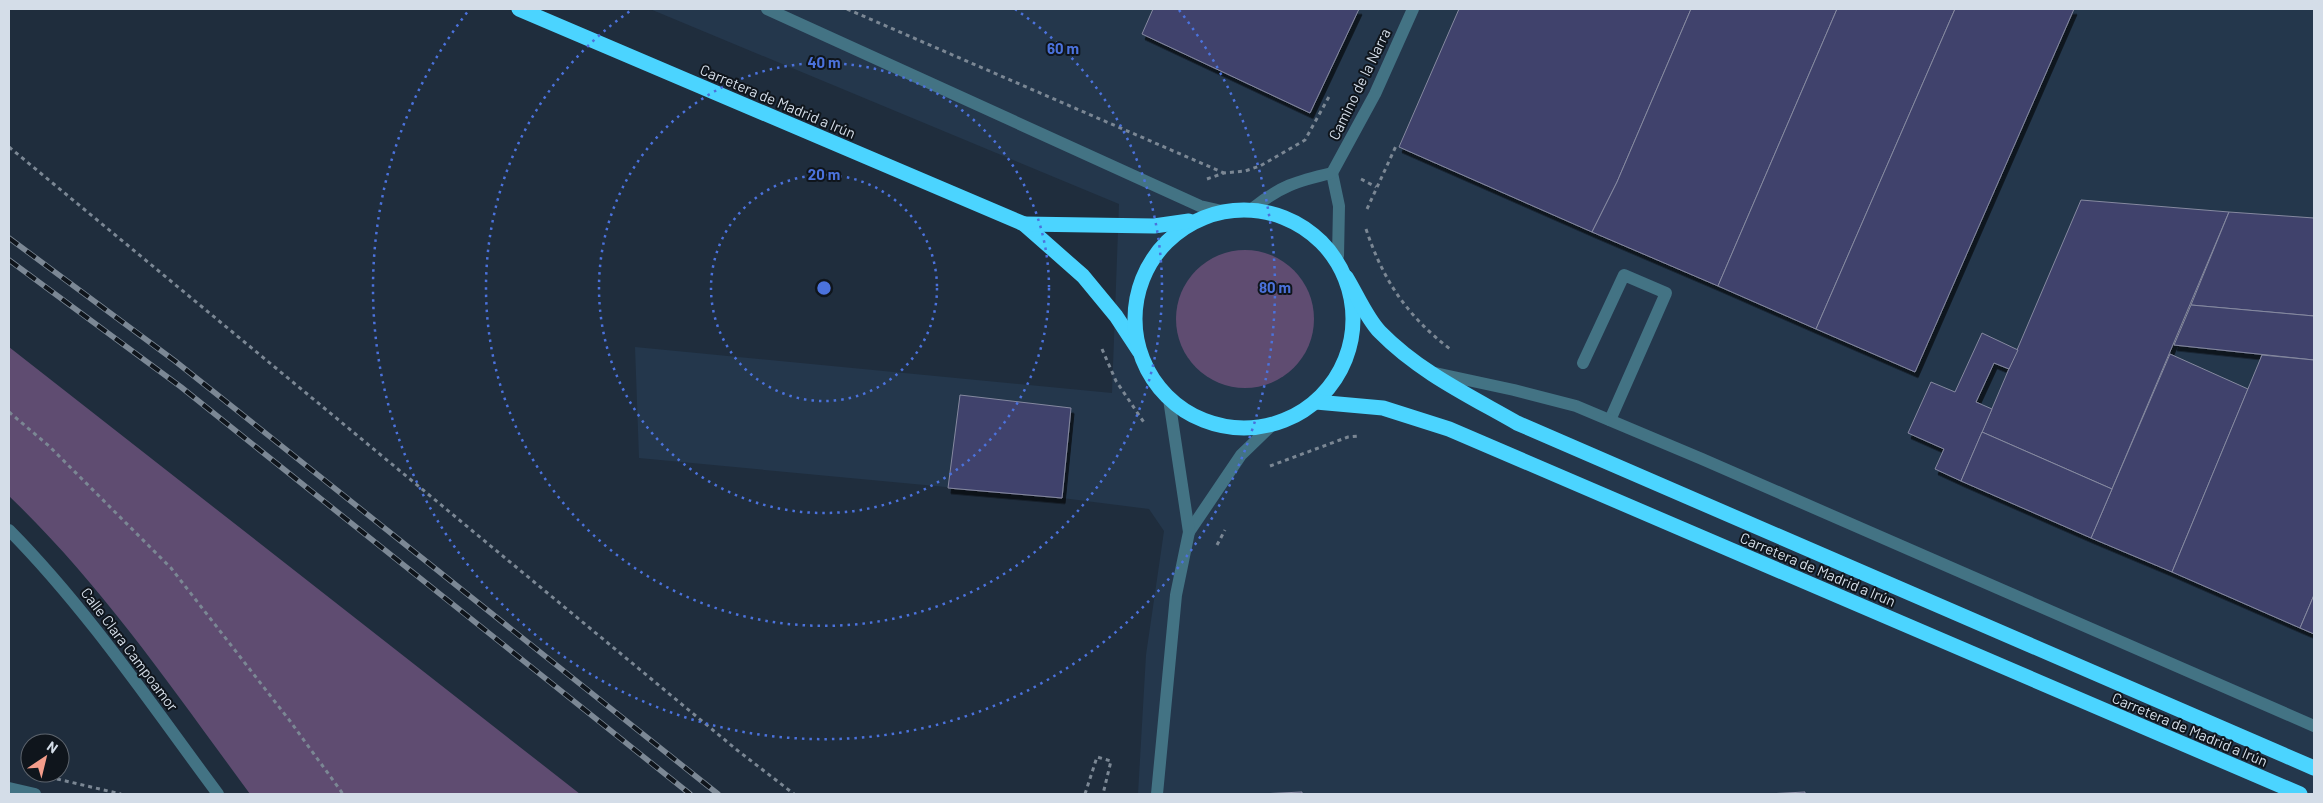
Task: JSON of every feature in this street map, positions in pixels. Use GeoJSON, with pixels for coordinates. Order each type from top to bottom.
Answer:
{"type":"FeatureCollection","features":[{"type":"Feature","properties":{"kind":"highway","name":"Carretera de Madrid a Irún"},"geometry":{"type":"LineString","coordinates":[[520,9],[1024,224],[1083,276],[1116,316],[1139,351]]}},
{"type":"Feature","properties":{"kind":"highway"},"geometry":{"type":"LineString","coordinates":[[1252,209],[1279,215],[1303,227],[1338,256],[1336,260],[1346,277],[1352,299],[1354,322],[1351,344],[1343,366],[1332,386],[1316,402],[1295,416],[1272,425],[1235,428],[1200,419],[1169,399],[1151,377],[1139,351],[1134,330],[1134,307],[1139,285],[1145,272],[1160,247],[1177,231],[1195,220],[1222,211],[1252,209]]}},
{"type":"Feature","properties":{"kind":"highway","name":"Carretera de Madrid a Irún"},"geometry":{"type":"LineString","coordinates":[[1024,224],[1154,226],[1195,220]]}},
{"type":"Feature","properties":{"kind":"highway","name":"Carretera de Madrid a Irún"},"geometry":{"type":"LineString","coordinates":[[1346,277],[1380,332],[1428,372],[1517,423],[2314,768]]}},
{"type":"Feature","properties":{"kind":"highway","name":"Carretera de Madrid a Irún"},"geometry":{"type":"LineString","coordinates":[[1316,402],[1383,408],[1449,429],[2300,794]]}},
{"type":"Feature","properties":{"kind":"highway"},"geometry":{"type":"LineString","coordinates":[[2258,777],[2292,794]]}},
{"type":"Feature","properties":{"kind":"street"},"geometry":{"type":"LineString","coordinates":[[767,9],[1200,206],[1222,211]]}},
{"type":"Feature","properties":{"kind":"street","name":"Camino de la Narra"},"geometry":{"type":"LineString","coordinates":[[1332,173],[1375,94],[1413,9]]}},
{"type":"Feature","properties":{"kind":"street"},"geometry":{"type":"LineString","coordinates":[[1252,209],[1271,194],[1295,181],[1332,173],[1339,206],[1338,256]]}},
{"type":"Feature","properties":{"kind":"street"},"geometry":{"type":"LineString","coordinates":[[1583,363],[1624,275],[1666,292],[1610,420]]}},
{"type":"Feature","properties":{"kind":"street","name":"Carretera de Madrid a Irún"},"geometry":{"type":"LineString","coordinates":[[1428,372],[1514,390],[1576,406],[2314,726]]}},
{"type":"Feature","properties":{"kind":"street"},"geometry":{"type":"LineString","coordinates":[[1157,794],[1176,595],[1189,532],[1169,399]]}},
{"type":"Feature","properties":{"kind":"street"},"geometry":{"type":"LineString","coordinates":[[1189,532],[1241,455],[1272,425]]}},
{"type":"Feature","properties":{"kind":"street","name":"Calle Clara Campoamor"},"geometry":{"type":"LineString","coordinates":[[9,530],[48,571],[101,636],[218,794]]}},
{"type":"Feature","properties":{"kind":"street"},"geometry":{"type":"LineString","coordinates":[[9,788],[36,794]]}},
{"type":"Feature","properties":{"kind":"path"},"geometry":{"type":"LineString","coordinates":[[847,9],[1224,173]]}},
{"type":"Feature","properties":{"kind":"path"},"geometry":{"type":"LineString","coordinates":[[1172,192],[1224,173],[1245,171],[1260,166],[1305,140],[1330,94]]}},
{"type":"Feature","properties":{"kind":"path"},"geometry":{"type":"LineString","coordinates":[[9,146],[737,750],[794,794]]}},
{"type":"Feature","properties":{"kind":"path"},"geometry":{"type":"LineString","coordinates":[[1366,216],[1373,194],[1396,146]]}},
{"type":"Feature","properties":{"kind":"path"},"geometry":{"type":"LineString","coordinates":[[1365,224],[1376,258],[1397,296],[1412,316],[1438,339],[1457,352]]}},
{"type":"Feature","properties":{"kind":"path"},"geometry":{"type":"LineString","coordinates":[[1101,346],[1116,381],[1147,428]]}},
{"type":"Feature","properties":{"kind":"path"},"geometry":{"type":"LineString","coordinates":[[9,412],[48,446],[171,568],[290,721],[343,794]]}},
{"type":"Feature","properties":{"kind":"path"},"geometry":{"type":"LineString","coordinates":[[1085,794],[1097,757],[1111,761],[1103,794]]}},
{"type":"Feature","properties":{"kind":"path"},"geometry":{"type":"LineString","coordinates":[[70,782],[121,794]]}},
{"type":"Feature","properties":{"kind":"shaded area"},"geometry":{"type":"Polygon","coordinates":[[[650,9],[2314,9],[2314,794],[1138,794],[1146,655],[1164,531],[1149,509],[1062,498],[639,458],[635,347],[1112,393],[1119,204],[650,9]]]}},
{"type":"Feature","properties":{"kind":"shaded area"},"geometry":{"type":"Polygon","coordinates":[[[1245,250],[1271,255],[1294,270],[1309,293],[1314,319],[1309,345],[1294,368],[1271,383],[1245,388],[1219,383],[1196,368],[1181,345],[1176,319],[1181,293],[1196,270],[1219,255],[1245,250]]]}},
{"type":"Feature","properties":{"kind":"shaded area"},"geometry":{"type":"Polygon","coordinates":[[[9,347],[580,794],[250,794],[165,678],[106,602],[43,530],[9,496],[9,347]]]}},
{"type":"Feature","properties":{"kind":"building"},"geometry":{"type":"Polygon","coordinates":[[[1153,9],[1359,9],[1310,113],[1142,34],[1153,9]]]}},
{"type":"Feature","properties":{"kind":"building"},"geometry":{"type":"Polygon","coordinates":[[[1459,9],[1691,9],[1617,182],[1592,232],[1399,147],[1459,9]]]}},
{"type":"Feature","properties":{"kind":"building"},"geometry":{"type":"Polygon","coordinates":[[[1691,9],[1837,9],[1718,286],[1592,232],[1617,182],[1691,9]]]}},
{"type":"Feature","properties":{"kind":"building"},"geometry":{"type":"Polygon","coordinates":[[[1837,9],[1955,9],[1816,329],[1718,286],[1837,9]]]}},
{"type":"Feature","properties":{"kind":"building"},"geometry":{"type":"Polygon","coordinates":[[[1955,9],[2074,9],[1915,372],[1816,329],[1955,9]]]}},
{"type":"Feature","properties":{"kind":"building"},"geometry":{"type":"Polygon","coordinates":[[[2081,200],[2229,212],[2112,489],[1982,432],[2081,200]]]}},
{"type":"Feature","properties":{"kind":"building"},"geometry":{"type":"Polygon","coordinates":[[[2229,212],[2314,218],[2314,316],[2191,305],[2229,212]]]}},
{"type":"Feature","properties":{"kind":"building"},"geometry":{"type":"Polygon","coordinates":[[[2191,305],[2314,316],[2314,360],[2174,345],[2191,305]]]}},
{"type":"Feature","properties":{"kind":"building"},"geometry":{"type":"Polygon","coordinates":[[[1982,333],[2018,350],[2009,369],[1994,363],[1976,402],[1992,409],[1961,481],[1935,469],[1944,449],[1908,433],[1931,382],[1955,392],[1982,333]]]}},
{"type":"Feature","properties":{"kind":"building"},"geometry":{"type":"Polygon","coordinates":[[[2170,354],[2248,389],[2172,572],[2091,538],[2170,354]]]}},
{"type":"Feature","properties":{"kind":"building"},"geometry":{"type":"Polygon","coordinates":[[[2262,355],[2314,360],[2314,595],[2300,628],[2172,572],[2262,355]]]}},
{"type":"Feature","properties":{"kind":"building"},"geometry":{"type":"Polygon","coordinates":[[[960,395],[1071,408],[1062,498],[948,488],[960,395]]]}},
{"type":"Feature","properties":{"kind":"building"},"geometry":{"type":"Polygon","coordinates":[[[1982,432],[2112,489],[2091,538],[1961,481],[1982,432]]]}},
{"type":"Feature","properties":{"kind":"building"},"geometry":{"type":"Polygon","coordinates":[[[2314,595],[2314,634],[2300,628],[2314,595]]]}},
{"type":"Feature","properties":{"kind":"building"},"geometry":{"type":"Polygon","coordinates":[[[1302,792],[1302,794],[1260,794],[1302,792]]]}},
{"type":"Feature","properties":{"kind":"building"},"geometry":{"type":"Polygon","coordinates":[[[1805,792],[1805,794],[1767,794],[1805,792]]]}},
{"type":"Feature","properties":{"kind":"railway"},"geometry":{"type":"LineString","coordinates":[[9,238],[175,361],[718,794]]}},
{"type":"Feature","properties":{"kind":"railway"},"geometry":{"type":"LineString","coordinates":[[9,260],[181,387],[690,794]]}}]}
